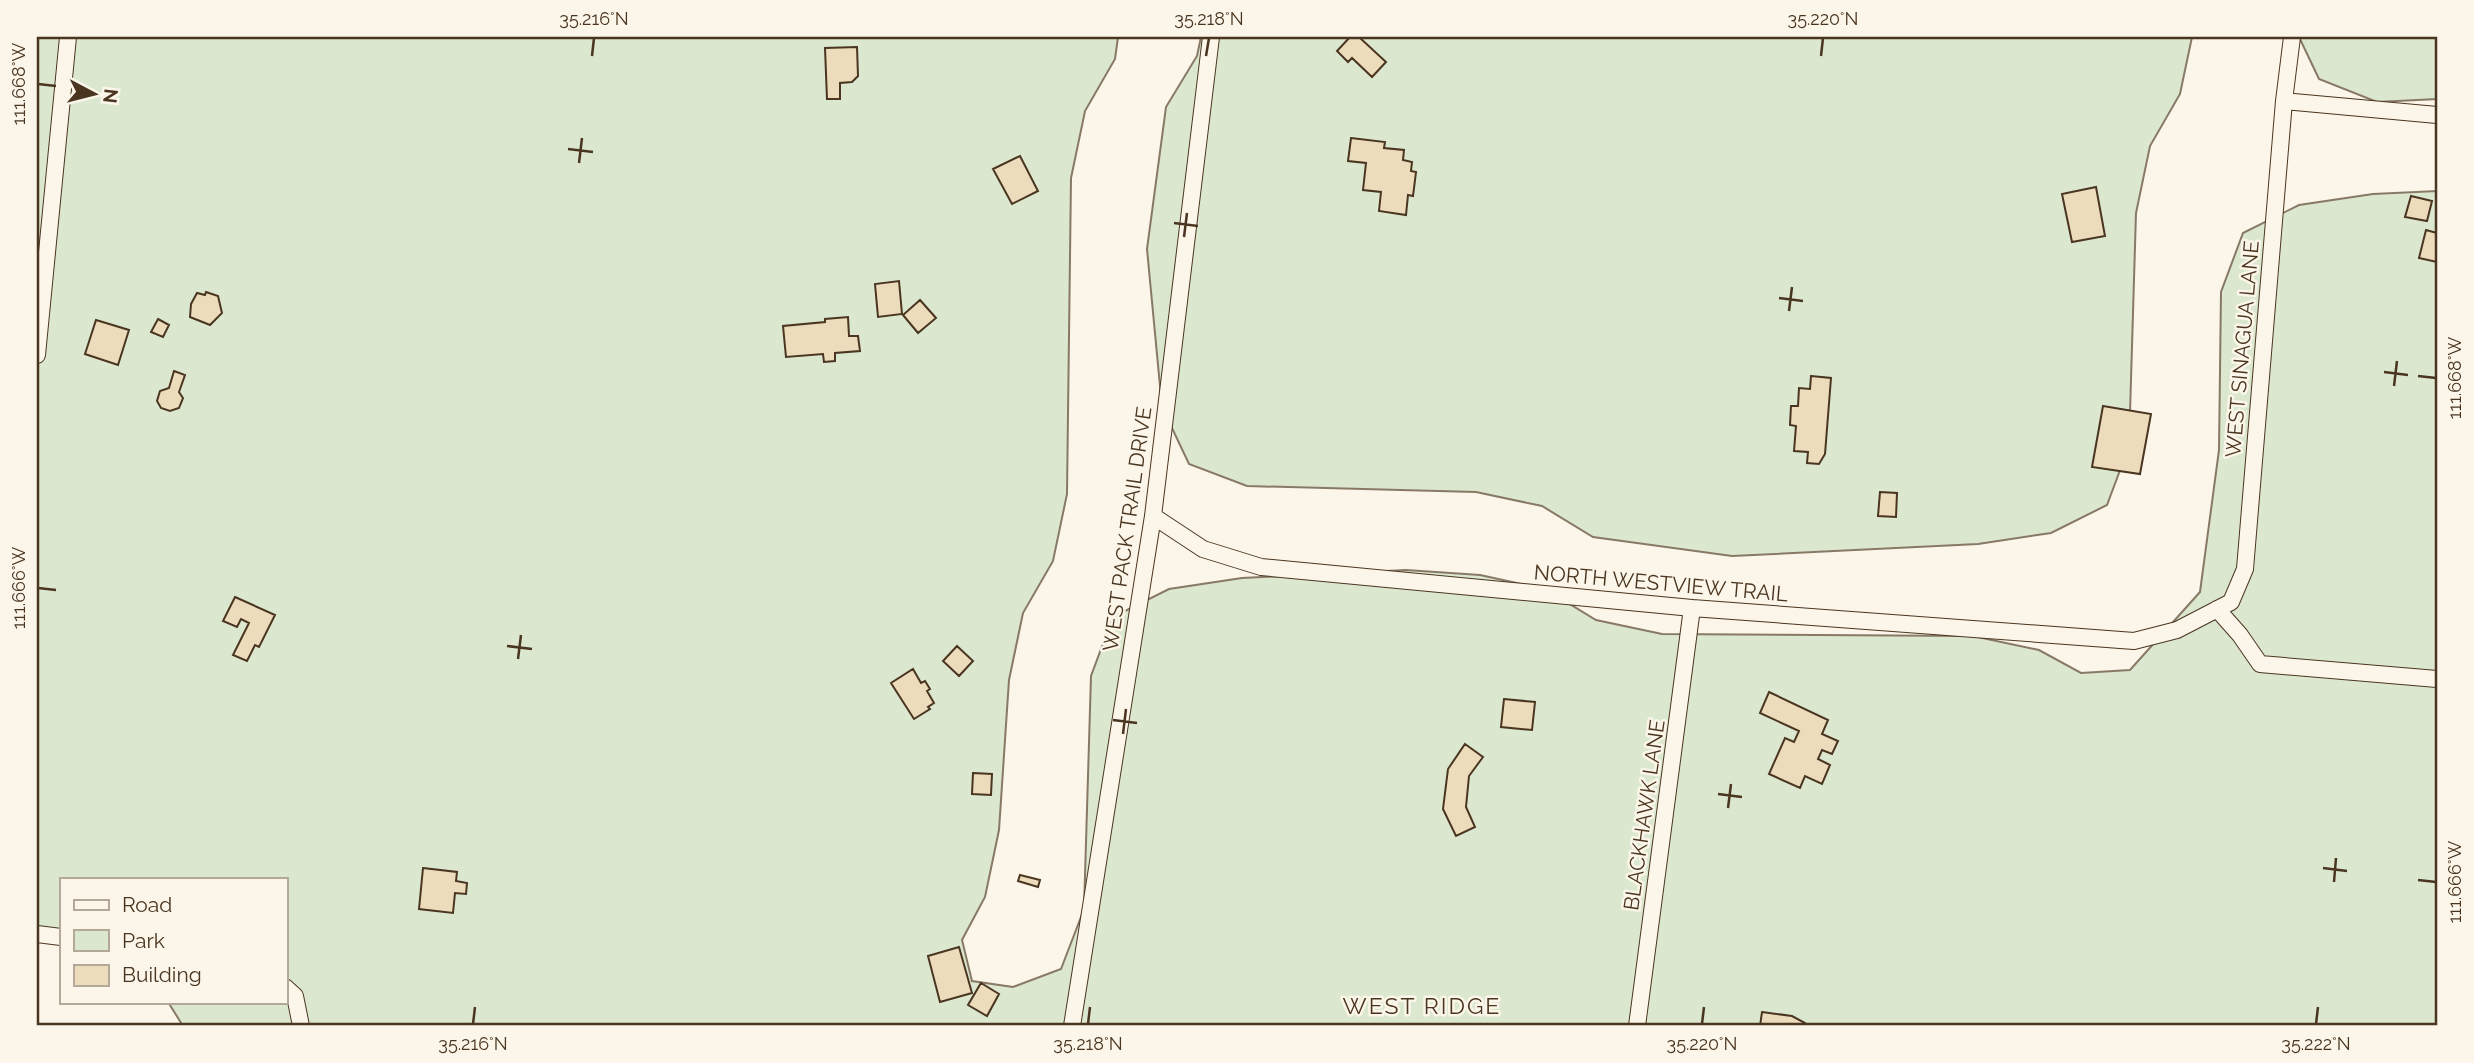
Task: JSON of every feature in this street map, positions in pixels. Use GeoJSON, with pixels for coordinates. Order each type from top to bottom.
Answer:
{"type":"FeatureCollection","features":[{"type":"Feature","properties":{"kind":"street"},"geometry":{"type":"LineString","coordinates":[[37,355],[68,37]]}},
{"type":"Feature","properties":{"kind":"street","name":"WEST PACK TRAIL DRIVE"},"geometry":{"type":"LineString","coordinates":[[1072,1026],[1153,516],[1211,37]]}},
{"type":"Feature","properties":{"kind":"street","name":"WEST SINAGUA LANE"},"geometry":{"type":"LineString","coordinates":[[2178,630],[2231,602],[2245,569],[2291,37]]}},
{"type":"Feature","properties":{"kind":"street"},"geometry":{"type":"LineString","coordinates":[[2284,101],[2437,115]]}},
{"type":"Feature","properties":{"kind":"street","name":"NORTH WESTVIEW TRAIL"},"geometry":{"type":"LineString","coordinates":[[1153,516],[1203,549],[1261,567],[1692,608],[2134,641],[2178,630]]}},
{"type":"Feature","properties":{"kind":"street","name":"BLACKHAWK LANE"},"geometry":{"type":"LineString","coordinates":[[1637,1026],[1692,608]]}},
{"type":"Feature","properties":{"kind":"street"},"geometry":{"type":"LineString","coordinates":[[2217,609],[2240,635],[2260,664],[2437,679]]}},
{"type":"Feature","properties":{"kind":"street"},"geometry":{"type":"LineString","coordinates":[[37,933],[60,937]]}},
{"type":"Feature","properties":{"kind":"street"},"geometry":{"type":"LineString","coordinates":[[287,989],[295,996],[301,1026]]}},
{"type":"Feature","properties":{"kind":"green space"},"geometry":{"type":"Polygon","coordinates":[[[37,37],[1118,37],[1115,59],[1085,111],[1071,178],[1067,494],[1053,561],[1023,613],[1009,680],[999,830],[985,897],[962,940],[972,981],[1013,987],[1061,969],[1084,909],[1091,676],[1113,617],[1169,589],[1242,578],[1406,570],[1480,575],[1545,589],[1596,620],[1662,634],[1973,636],[2039,650],[2081,673],[2130,670],[2200,592],[2219,450],[2221,292],[2243,233],[2299,205],[2373,194],[2437,191],[2437,1026],[183,1026],[169,1004],[287,1004],[287,878],[60,878],[60,940],[37,928],[37,37]]]}},
{"type":"Feature","properties":{"kind":"green space"},"geometry":{"type":"Polygon","coordinates":[[[1201,37],[2192,37],[2180,94],[2150,146],[2136,213],[2129,446],[2107,505],[2051,533],[1978,544],[1732,556],[1593,537],[1542,506],[1476,492],[1247,486],[1189,464],[1162,407],[1147,249],[1166,107],[1197,56],[1201,37]]]}},
{"type":"Feature","properties":{"kind":"green space"},"geometry":{"type":"Polygon","coordinates":[[[2299,37],[2437,37],[2437,99],[2377,102],[2319,79],[2299,37]]]}},
{"type":"Feature","properties":{"kind":"building"},"geometry":{"type":"Polygon","coordinates":[[[1350,37],[1359,37],[1386,62],[1372,77],[1352,58],[1348,62],[1337,51],[1350,37]]]}},
{"type":"Feature","properties":{"kind":"building"},"geometry":{"type":"Polygon","coordinates":[[[857,47],[858,76],[852,82],[840,83],[840,99],[827,99],[825,48],[857,47]]]}},
{"type":"Feature","properties":{"kind":"building"},"geometry":{"type":"Polygon","coordinates":[[[1351,138],[1385,142],[1384,148],[1404,150],[1403,160],[1412,162],[1411,171],[1416,172],[1413,196],[1408,195],[1406,215],[1379,211],[1381,192],[1363,190],[1366,163],[1348,161],[1351,138]]]}},
{"type":"Feature","properties":{"kind":"building"},"geometry":{"type":"Polygon","coordinates":[[[1020,156],[1038,191],[1012,204],[993,169],[1020,156]]]}},
{"type":"Feature","properties":{"kind":"building"},"geometry":{"type":"Polygon","coordinates":[[[2096,187],[2105,236],[2072,242],[2062,194],[2096,187]]]}},
{"type":"Feature","properties":{"kind":"building"},"geometry":{"type":"Polygon","coordinates":[[[2411,196],[2432,201],[2427,221],[2405,217],[2411,196]]]}},
{"type":"Feature","properties":{"kind":"building"},"geometry":{"type":"Polygon","coordinates":[[[2426,230],[2437,233],[2437,262],[2419,258],[2426,230]]]}},
{"type":"Feature","properties":{"kind":"building"},"geometry":{"type":"Polygon","coordinates":[[[899,281],[902,314],[878,317],[875,284],[899,281]]]}},
{"type":"Feature","properties":{"kind":"building"},"geometry":{"type":"Polygon","coordinates":[[[206,292],[218,296],[222,313],[210,325],[190,317],[191,304],[197,293],[205,295],[206,292]]]}},
{"type":"Feature","properties":{"kind":"building"},"geometry":{"type":"Polygon","coordinates":[[[920,300],[936,318],[918,333],[903,315],[920,300]]]}},
{"type":"Feature","properties":{"kind":"building"},"geometry":{"type":"Polygon","coordinates":[[[848,317],[849,336],[858,336],[860,351],[835,353],[835,361],[824,362],[823,354],[786,357],[783,326],[848,317]]]}},
{"type":"Feature","properties":{"kind":"building"},"geometry":{"type":"Polygon","coordinates":[[[158,319],[169,325],[163,337],[151,332],[158,319]]]}},
{"type":"Feature","properties":{"kind":"building"},"geometry":{"type":"Polygon","coordinates":[[[96,320],[129,330],[118,365],[85,354],[96,320]]]}},
{"type":"Feature","properties":{"kind":"building"},"geometry":{"type":"Polygon","coordinates":[[[174,371],[185,375],[179,392],[183,398],[179,408],[170,411],[161,408],[157,401],[160,391],[169,388],[174,371]]]}},
{"type":"Feature","properties":{"kind":"building"},"geometry":{"type":"Polygon","coordinates":[[[1811,376],[1831,378],[1825,454],[1819,464],[1807,463],[1808,452],[1794,451],[1796,426],[1790,425],[1791,406],[1798,406],[1799,388],[1810,389],[1811,376]]]}},
{"type":"Feature","properties":{"kind":"building"},"geometry":{"type":"Polygon","coordinates":[[[2103,406],[2151,414],[2140,474],[2092,467],[2103,406]]]}},
{"type":"Feature","properties":{"kind":"building"},"geometry":{"type":"Polygon","coordinates":[[[1880,492],[1897,493],[1896,517],[1878,516],[1880,492]]]}},
{"type":"Feature","properties":{"kind":"building"},"geometry":{"type":"Polygon","coordinates":[[[235,597],[275,615],[259,647],[255,645],[247,661],[233,655],[249,623],[241,619],[237,627],[223,621],[235,597]]]}},
{"type":"Feature","properties":{"kind":"building"},"geometry":{"type":"Polygon","coordinates":[[[957,646],[973,661],[959,676],[943,661],[957,646]]]}},
{"type":"Feature","properties":{"kind":"building"},"geometry":{"type":"Polygon","coordinates":[[[913,669],[921,683],[925,681],[930,689],[927,691],[934,703],[928,707],[930,709],[914,719],[891,683],[913,669]]]}},
{"type":"Feature","properties":{"kind":"building"},"geometry":{"type":"Polygon","coordinates":[[[1769,692],[1828,720],[1822,734],[1838,741],[1832,754],[1822,750],[1818,759],[1830,765],[1822,784],[1805,776],[1800,788],[1769,774],[1785,738],[1794,742],[1799,731],[1760,713],[1769,692]]]}},
{"type":"Feature","properties":{"kind":"building"},"geometry":{"type":"Polygon","coordinates":[[[1504,699],[1535,702],[1532,730],[1501,727],[1504,699]]]}},
{"type":"Feature","properties":{"kind":"building"},"geometry":{"type":"Polygon","coordinates":[[[1465,744],[1483,757],[1469,776],[1466,807],[1475,827],[1456,836],[1443,809],[1448,769],[1465,744]]]}},
{"type":"Feature","properties":{"kind":"building"},"geometry":{"type":"Polygon","coordinates":[[[973,773],[992,774],[991,795],[972,794],[973,773]]]}},
{"type":"Feature","properties":{"kind":"building"},"geometry":{"type":"Polygon","coordinates":[[[423,868],[457,872],[456,881],[467,883],[466,894],[455,893],[453,913],[419,909],[423,868]]]}},
{"type":"Feature","properties":{"kind":"building"},"geometry":{"type":"Polygon","coordinates":[[[1020,875],[1040,880],[1038,887],[1018,881],[1020,875]]]}},
{"type":"Feature","properties":{"kind":"building"},"geometry":{"type":"Polygon","coordinates":[[[959,947],[972,993],[940,1002],[928,956],[959,947]]]}},
{"type":"Feature","properties":{"kind":"building"},"geometry":{"type":"Polygon","coordinates":[[[981,983],[999,994],[987,1016],[968,1005],[981,983]]]}},
{"type":"Feature","properties":{"kind":"building"},"geometry":{"type":"Polygon","coordinates":[[[1762,1012],[1792,1016],[1805,1023],[1804,1026],[1760,1026],[1762,1012]]]}},
{"type":"Feature","properties":{"kind":"district","name":"WEST RIDGE"},"geometry":{"type":"Point","coordinates":[1422,1005]}}]}
